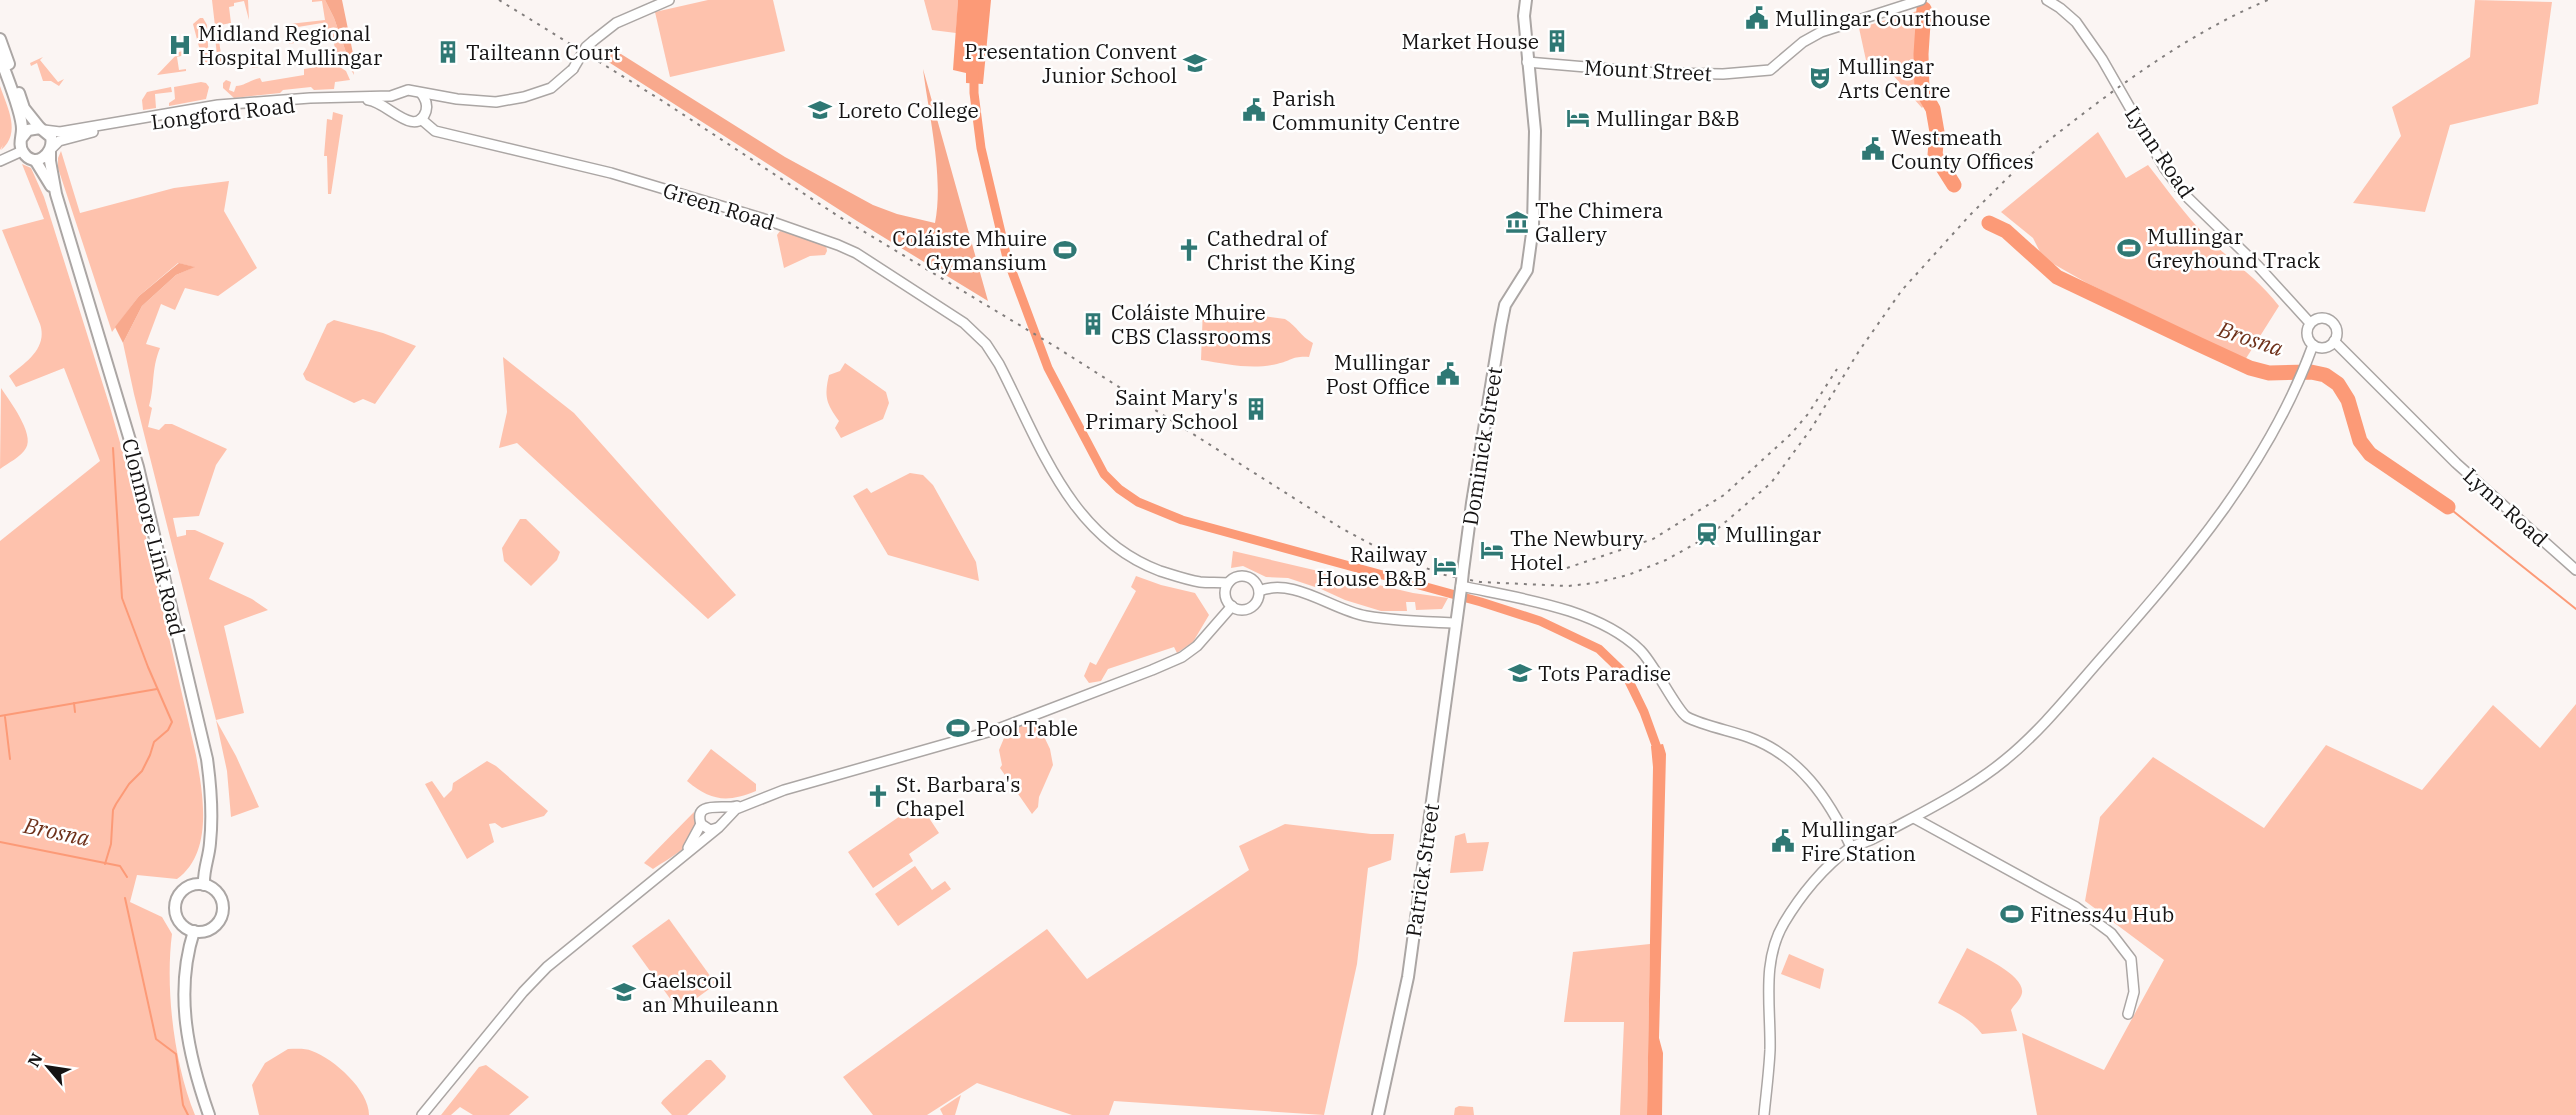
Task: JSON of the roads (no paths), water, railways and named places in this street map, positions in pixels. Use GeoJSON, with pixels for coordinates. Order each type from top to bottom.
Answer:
{"type":"FeatureCollection","features":[{"type":"Feature","properties":{"kind":"main road"},"geometry":{"type":"LineString","coordinates":[[1526,0],[1524,16],[1527,62]]}},
{"type":"Feature","properties":{"kind":"main road"},"geometry":{"type":"LineString","coordinates":[[0,39],[24,108],[51,137],[51,150],[44,158],[35,160],[22,152],[22,126],[0,57]]}},
{"type":"Feature","properties":{"kind":"main road","name":"Dominick Street"},"geometry":{"type":"LineString","coordinates":[[1455,623],[1472,503],[1505,305],[1527,270],[1533,225],[1535,131],[1527,62]]}},
{"type":"Feature","properties":{"kind":"main road"},"geometry":{"type":"LineString","coordinates":[[21,139],[28,130],[42,129]]}},
{"type":"Feature","properties":{"kind":"main road","name":"Clonmore Link Road"},"geometry":{"type":"LineString","coordinates":[[51,150],[50,161],[56,194],[138,467],[207,759],[212,801],[210,846],[203,874],[204,885]]}},
{"type":"Feature","properties":{"kind":"main road","name":"Clonmore Link Road"},"geometry":{"type":"LineString","coordinates":[[35,160],[56,194]]}},
{"type":"Feature","properties":{"kind":"main road","name":"Patrick Street"},"geometry":{"type":"LineString","coordinates":[[1378,1115],[1408,976],[1455,623]]}},
{"type":"Feature","properties":{"kind":"main road"},"geometry":{"type":"LineString","coordinates":[[204,885],[216,892],[222,905],[222,912],[215,925],[209,929],[194,931],[187,929],[177,917],[176,902],[179,895],[190,886],[204,885]]}},
{"type":"Feature","properties":{"kind":"main road"},"geometry":{"type":"LineString","coordinates":[[194,931],[186,955],[184,1005],[190,1056],[209,1115]]}},
{"type":"Feature","properties":{"kind":"street"},"geometry":{"type":"LineString","coordinates":[[42,129],[58,133],[216,105],[293,99],[391,96],[412,90],[457,99],[496,102],[524,97],[551,88],[573,69],[586,47],[616,23],[669,0]]}},
{"type":"Feature","properties":{"kind":"street","name":"Mount Street"},"geometry":{"type":"LineString","coordinates":[[1527,62],[1657,73],[1723,74],[1770,70],[1803,42],[1821,32],[1920,0]]}},
{"type":"Feature","properties":{"kind":"street","name":"Lynn Road"},"geometry":{"type":"LineString","coordinates":[[2047,0],[2076,22],[2102,59],[2165,169],[2183,193],[2274,283],[2310,323]]}},
{"type":"Feature","properties":{"kind":"street"},"geometry":{"type":"LineString","coordinates":[[404,91],[395,101],[397,114],[407,122],[421,119],[426,111],[426,103],[421,93]]}},
{"type":"Feature","properties":{"kind":"street"},"geometry":{"type":"LineString","coordinates":[[293,99],[316,99],[320,102]]}},
{"type":"Feature","properties":{"kind":"street"},"geometry":{"type":"LineString","coordinates":[[426,103],[457,99]]}},
{"type":"Feature","properties":{"kind":"street","name":"Longford Road"},"geometry":{"type":"LineString","coordinates":[[51,150],[59,141],[98,131],[170,117],[247,108],[375,100],[397,114]]}},
{"type":"Feature","properties":{"kind":"street"},"geometry":{"type":"LineString","coordinates":[[216,105],[222,109],[247,108]]}},
{"type":"Feature","properties":{"kind":"street","name":"Green Road"},"geometry":{"type":"LineString","coordinates":[[421,119],[435,131],[611,172],[761,218],[856,253],[964,323],[990,351],[1066,495],[1085,520],[1112,544],[1133,559],[1173,575],[1199,582],[1228,583]]}},
{"type":"Feature","properties":{"kind":"street"},"geometry":{"type":"LineString","coordinates":[[0,161],[22,152]]}},
{"type":"Feature","properties":{"kind":"street"},"geometry":{"type":"LineString","coordinates":[[2319,318],[2329,319],[2337,332],[2334,342],[2322,348],[2313,345],[2306,332],[2310,323],[2319,318]]}},
{"type":"Feature","properties":{"kind":"street","name":"Lynn Road"},"geometry":{"type":"LineString","coordinates":[[2334,342],[2456,463],[2576,570]]}},
{"type":"Feature","properties":{"kind":"street"},"geometry":{"type":"LineString","coordinates":[[1764,1115],[1770,1051],[1769,989],[1772,951],[1784,924],[1807,890],[1851,847],[1914,818],[1987,773],[2006,759],[2048,720],[2155,597],[2214,523],[2274,433],[2301,379],[2313,345]]}},
{"type":"Feature","properties":{"kind":"street"},"geometry":{"type":"LineString","coordinates":[[1246,576],[1255,582],[1259,591],[1257,601],[1249,608],[1237,609],[1232,606],[1226,597],[1228,583],[1236,577],[1246,576]]}},
{"type":"Feature","properties":{"kind":"street"},"geometry":{"type":"LineString","coordinates":[[1462,581],[1596,621],[1621,635],[1641,650],[1685,716],[1751,738],[1790,759],[1807,776],[1829,805],[1851,847]]}},
{"type":"Feature","properties":{"kind":"street"},"geometry":{"type":"LineString","coordinates":[[1259,591],[1268,588],[1291,590],[1364,616],[1455,623]]}},
{"type":"Feature","properties":{"kind":"street"},"geometry":{"type":"LineString","coordinates":[[423,1115],[542,972],[719,826],[732,812],[784,790],[995,730],[1152,670],[1182,657],[1197,646],[1232,606]]}},
{"type":"Feature","properties":{"kind":"street"},"geometry":{"type":"LineString","coordinates":[[683,855],[701,824],[700,816],[703,810],[709,806],[725,808],[745,805]]}},
{"type":"Feature","properties":{"kind":"street"},"geometry":{"type":"LineString","coordinates":[[701,824],[710,830],[719,826],[723,815],[717,807]]}},
{"type":"Feature","properties":{"kind":"street"},"geometry":{"type":"LineString","coordinates":[[1914,818],[2076,907],[2111,933],[2131,959],[2134,992],[2128,1014]]}},
{"type":"Feature","properties":{"kind":"waterway","name":"Brosna"},"geometry":{"type":"LineString","coordinates":[[1924,9],[1921,54],[1922,90],[1933,109],[1937,132],[1935,155],[1954,185]]}},
{"type":"Feature","properties":{"kind":"waterway"},"geometry":{"type":"LineString","coordinates":[[974,71],[974,93],[981,148],[1007,258],[1048,368],[1104,474],[1119,489],[1138,502],[1182,520],[1481,602],[1540,621],[1599,649],[1626,675],[1644,712],[1656,745],[1657,756]]}},
{"type":"Feature","properties":{"kind":"waterway","name":"Brosna"},"geometry":{"type":"LineString","coordinates":[[1989,223],[2006,231],[2057,277],[2250,368],[2269,373],[2311,372],[2325,375],[2338,384],[2348,400],[2360,441],[2370,454],[2448,507]]}},
{"type":"Feature","properties":{"kind":"waterway"},"geometry":{"type":"LineString","coordinates":[[105,864],[111,844],[113,810],[129,784],[142,771],[154,742],[168,730],[172,722],[122,598],[113,448]]}},
{"type":"Feature","properties":{"kind":"waterway","name":"Brosna"},"geometry":{"type":"LineString","coordinates":[[2448,507],[2576,609]]}},
{"type":"Feature","properties":{"kind":"waterway"},"geometry":{"type":"LineString","coordinates":[[0,716],[157,689]]}},
{"type":"Feature","properties":{"kind":"waterway"},"geometry":{"type":"LineString","coordinates":[[74,703],[75,712]]}},
{"type":"Feature","properties":{"kind":"waterway"},"geometry":{"type":"LineString","coordinates":[[5,717],[10,759]]}},
{"type":"Feature","properties":{"kind":"waterway","name":"Brosna"},"geometry":{"type":"LineString","coordinates":[[0,842],[120,866],[127,877]]}},
{"type":"Feature","properties":{"kind":"waterway"},"geometry":{"type":"LineString","coordinates":[[125,898],[156,1039],[176,1054],[183,1105],[188,1115]]}},
{"type":"Feature","properties":{"kind":"railway"},"geometry":{"type":"LineString","coordinates":[[499,0],[661,100],[838,216],[1056,347],[1341,528],[1393,556],[1445,575],[1480,582],[1568,586],[1595,583],[1628,575],[1666,560],[1709,536],[1771,483],[1811,429],[1859,351],[1902,290],[1971,214],[2031,155]]}},
{"type":"Feature","properties":{"kind":"railway"},"geometry":{"type":"LineString","coordinates":[[2025,159],[2141,71],[2203,32],[2268,0]]}},
{"type":"Feature","properties":{"kind":"railway"},"geometry":{"type":"LineString","coordinates":[[1567,568],[1653,539],[1724,495],[1791,434],[1808,414],[1837,369]]}},
{"type":"Feature","properties":{"kind":"place","name":"Mullingar Courthouse"},"geometry":{"type":"Point","coordinates":[1757,18]}},
{"type":"Feature","properties":{"kind":"place","name":"Market House"},"geometry":{"type":"Point","coordinates":[1557,41]}},
{"type":"Feature","properties":{"kind":"place","name":"Midland Regional Hospital Mullingar"},"geometry":{"type":"Point","coordinates":[180,45]}},
{"type":"Feature","properties":{"kind":"place","name":"Tailteann Court"},"geometry":{"type":"Point","coordinates":[448,52]}},
{"type":"Feature","properties":{"kind":"place","name":"Presentation Convent Junior School"},"geometry":{"type":"Point","coordinates":[1195,63]}},
{"type":"Feature","properties":{"kind":"place","name":"Mullingar Arts Centre"},"geometry":{"type":"Point","coordinates":[1820,78]}},
{"type":"Feature","properties":{"kind":"place","name":"Loreto College"},"geometry":{"type":"Point","coordinates":[820,110]}},
{"type":"Feature","properties":{"kind":"place","name":"Parish Community Centre"},"geometry":{"type":"Point","coordinates":[1254,110]}},
{"type":"Feature","properties":{"kind":"place","name":"Mullingar B&B"},"geometry":{"type":"Point","coordinates":[1578,118]}},
{"type":"Feature","properties":{"kind":"place","name":"Westmeath County Offices"},"geometry":{"type":"Point","coordinates":[1873,149]}},
{"type":"Feature","properties":{"kind":"place","name":"The Chimera Gallery"},"geometry":{"type":"Point","coordinates":[1517,222]}},
{"type":"Feature","properties":{"kind":"place","name":"Mullingar Greyhound Track"},"geometry":{"type":"Point","coordinates":[2129,248]}},
{"type":"Feature","properties":{"kind":"place","name":"Coláiste Mhuire Gymansium"},"geometry":{"type":"Point","coordinates":[1065,250]}},
{"type":"Feature","properties":{"kind":"place","name":"Cathedral of Christ the King"},"geometry":{"type":"Point","coordinates":[1189,250]}},
{"type":"Feature","properties":{"kind":"place","name":"Coláiste Mhuire CBS Classrooms"},"geometry":{"type":"Point","coordinates":[1093,324]}},
{"type":"Feature","properties":{"kind":"place","name":"Mullingar Post Office"},"geometry":{"type":"Point","coordinates":[1448,374]}},
{"type":"Feature","properties":{"kind":"place","name":"Saint Mary's Primary School"},"geometry":{"type":"Point","coordinates":[1256,409]}},
{"type":"Feature","properties":{"kind":"place","name":"Mullingar"},"geometry":{"type":"Point","coordinates":[1707,534]}},
{"type":"Feature","properties":{"kind":"place","name":"The Newbury Hotel"},"geometry":{"type":"Point","coordinates":[1492,550]}},
{"type":"Feature","properties":{"kind":"place","name":"Railway House B&B"},"geometry":{"type":"Point","coordinates":[1445,566]}},
{"type":"Feature","properties":{"kind":"place","name":"Tots Paradise"},"geometry":{"type":"Point","coordinates":[1520,673]}},
{"type":"Feature","properties":{"kind":"place","name":"Pool Table"},"geometry":{"type":"Point","coordinates":[958,728]}},
{"type":"Feature","properties":{"kind":"place","name":"St. Barbara's Chapel"},"geometry":{"type":"Point","coordinates":[878,796]}},
{"type":"Feature","properties":{"kind":"place","name":"Mullingar Fire Station"},"geometry":{"type":"Point","coordinates":[1783,841]}},
{"type":"Feature","properties":{"kind":"place","name":"Fitness4u Hub"},"geometry":{"type":"Point","coordinates":[2012,914]}},
{"type":"Feature","properties":{"kind":"place","name":"Gaelscoil an Mhuileann"},"geometry":{"type":"Point","coordinates":[624,992]}}]}
